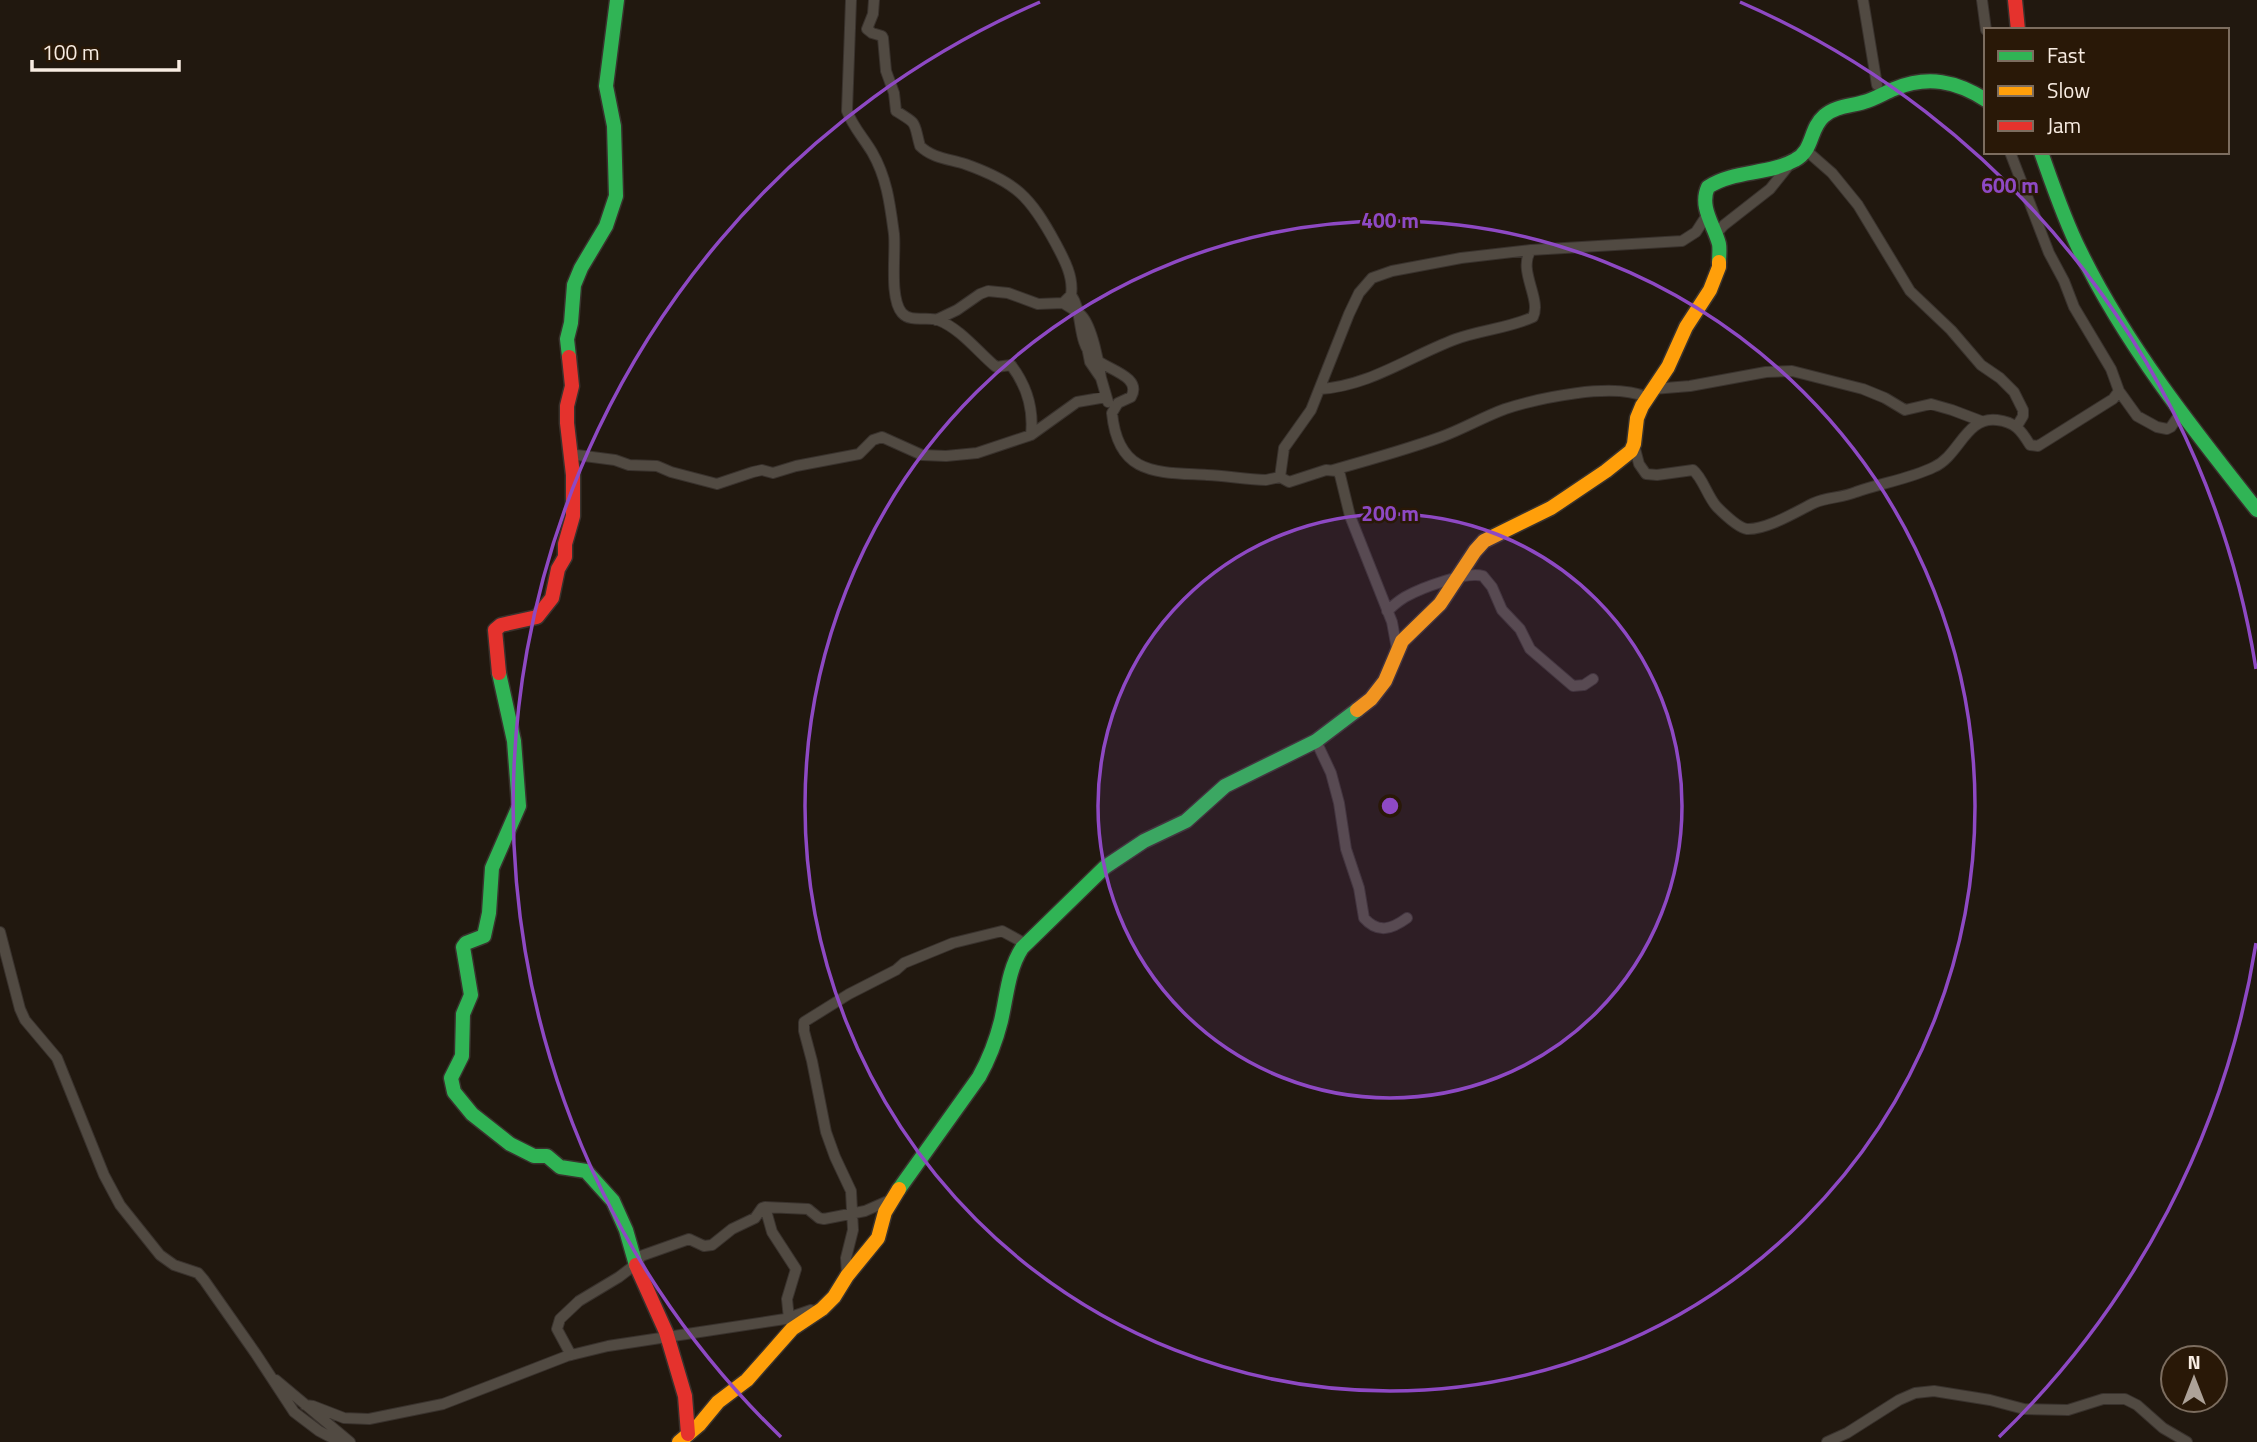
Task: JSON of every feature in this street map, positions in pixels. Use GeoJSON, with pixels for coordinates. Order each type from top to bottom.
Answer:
{"type":"FeatureCollection","features":[{"type":"Feature","properties":{"kind":"main road"},"geometry":{"type":"LineString","coordinates":[[617,0],[606,86],[614,126],[616,196],[607,226],[581,268],[574,285],[568,339],[572,386],[568,406],[573,516],[565,544],[565,558],[558,569],[552,598],[537,617],[501,625],[495,630],[499,673],[514,741],[518,811],[492,868],[489,913],[484,936],[466,943],[463,947],[470,999],[463,1011],[460,1062],[452,1073],[451,1080],[463,1105],[487,1127],[518,1150],[535,1157],[547,1156],[563,1168],[587,1172],[613,1201],[626,1230],[635,1264],[668,1336],[685,1396],[683,1438]]}},
{"type":"Feature","properties":{"kind":"main road"},"geometry":{"type":"LineString","coordinates":[[2015,0],[2018,28]]}},
{"type":"Feature","properties":{"kind":"main road"},"geometry":{"type":"LineString","coordinates":[[683,1438],[699,1425],[718,1402],[747,1380],[792,1322],[830,1301],[875,1243],[892,1199],[990,1059],[996,1044],[1012,964],[1026,944],[1111,862],[1144,841],[1186,821],[1225,786],[1316,741],[1371,698],[1390,670],[1402,641],[1440,604],[1484,541],[1569,497],[1624,458],[1634,444],[1637,418],[1649,393],[1668,368],[1686,327],[1715,280],[1721,255],[1707,215],[1707,187],[1712,183],[1790,164],[1808,152],[1818,122],[1825,114],[1870,101],[1884,88],[1946,81],[1959,84],[1984,99]]}},
{"type":"Feature","properties":{"kind":"main road"},"geometry":{"type":"LineString","coordinates":[[2043,154],[2074,239],[2107,302],[2144,363],[2257,510]]}},
{"type":"Feature","properties":{"kind":"street"},"geometry":{"type":"LineString","coordinates":[[851,0],[847,111],[852,125],[879,166],[889,192],[898,304],[901,312],[908,317],[936,320],[972,343],[995,367],[1012,365],[1030,401],[1033,418],[1031,435]]}},
{"type":"Feature","properties":{"kind":"street"},"geometry":{"type":"LineString","coordinates":[[874,0],[873,14],[867,29],[883,38],[886,71],[894,93],[896,111],[914,122],[920,146],[927,152],[996,177],[1027,198],[1064,260],[1072,285],[1071,295],[1063,303]]}},
{"type":"Feature","properties":{"kind":"street"},"geometry":{"type":"LineString","coordinates":[[1863,0],[1884,88]]}},
{"type":"Feature","properties":{"kind":"street"},"geometry":{"type":"LineString","coordinates":[[1982,0],[1986,28]]}},
{"type":"Feature","properties":{"kind":"street"},"geometry":{"type":"LineString","coordinates":[[1808,152],[1832,173],[1858,205],[1910,291],[1951,330],[1981,365],[2014,392],[2023,411],[2017,426]]}},
{"type":"Feature","properties":{"kind":"street"},"geometry":{"type":"LineString","coordinates":[[2011,154],[2049,253],[2074,307],[2111,369],[2119,391],[2137,416],[2163,429],[2171,427],[2181,412]]}},
{"type":"Feature","properties":{"kind":"street"},"geometry":{"type":"LineString","coordinates":[[1715,235],[1770,189],[1790,164]]}},
{"type":"Feature","properties":{"kind":"street"},"geometry":{"type":"LineString","coordinates":[[1280,477],[1284,447],[1311,410],[1349,314],[1359,293],[1372,278],[1392,271],[1461,258],[1531,250],[1682,241],[1696,232],[1707,215]]}},
{"type":"Feature","properties":{"kind":"street"},"geometry":{"type":"LineString","coordinates":[[1320,389],[1363,381],[1455,340],[1533,317],[1536,310],[1527,261],[1531,250]]}},
{"type":"Feature","properties":{"kind":"street"},"geometry":{"type":"LineString","coordinates":[[936,320],[988,291],[1008,293],[1038,304],[1063,303],[1086,321],[1117,434],[1124,450],[1138,465],[1166,474],[1266,480],[1280,477]]}},
{"type":"Feature","properties":{"kind":"street"},"geometry":{"type":"LineString","coordinates":[[1071,295],[1076,302],[1090,362],[1101,378]]}},
{"type":"Feature","properties":{"kind":"street"},"geometry":{"type":"LineString","coordinates":[[1088,350],[1098,361],[1127,377],[1134,385],[1135,390],[1131,397],[1118,403],[1112,413]]}},
{"type":"Feature","properties":{"kind":"street"},"geometry":{"type":"LineString","coordinates":[[1280,477],[1285,481],[1295,481],[1430,441],[1486,416],[1529,402],[1608,391],[1649,393],[1766,372],[1792,371],[1863,390],[1885,398],[1905,410],[1931,404],[1981,421],[1997,420],[2017,426],[2031,445],[2038,446],[2113,399],[2119,391]]}},
{"type":"Feature","properties":{"kind":"street"},"geometry":{"type":"LineString","coordinates":[[569,454],[615,460],[629,465],[657,466],[717,484],[757,471],[773,473],[859,454],[880,437],[888,438],[918,454],[939,456],[977,453],[1031,435],[1077,402],[1106,397]]}},
{"type":"Feature","properties":{"kind":"street"},"geometry":{"type":"LineString","coordinates":[[1634,444],[1639,464],[1646,474],[1693,470],[1698,474],[1709,498],[1719,509],[1747,529],[1789,517],[1821,500],[1844,497],[1934,467],[1946,460],[1967,433],[1981,421]]}},
{"type":"Feature","properties":{"kind":"street"},"geometry":{"type":"LineString","coordinates":[[1333,470],[1340,475],[1350,516],[1387,611],[1397,649]]}},
{"type":"Feature","properties":{"kind":"street"},"geometry":{"type":"LineString","coordinates":[[1387,611],[1414,593],[1458,578],[1478,575],[1488,580],[1502,610],[1520,629],[1530,649],[1573,686],[1584,685],[1593,679]]}},
{"type":"Feature","properties":{"kind":"street"},"geometry":{"type":"LineString","coordinates":[[1316,741],[1331,773],[1346,849],[1359,888],[1364,918],[1375,927],[1383,929],[1407,918]]}},
{"type":"Feature","properties":{"kind":"street"},"geometry":{"type":"LineString","coordinates":[[847,1276],[846,1258],[853,1230],[849,1186],[826,1132],[812,1061],[803,1031],[806,1020],[904,963],[953,943],[1002,931],[1026,944]]}},
{"type":"Feature","properties":{"kind":"street"},"geometry":{"type":"LineString","coordinates":[[0,932],[20,1009],[25,1020],[57,1058],[104,1175],[120,1205],[160,1255],[174,1265],[198,1273],[204,1280],[294,1412],[319,1431],[340,1442]]}},
{"type":"Feature","properties":{"kind":"street"},"geometry":{"type":"LineString","coordinates":[[571,1355],[557,1329],[560,1320],[579,1301],[619,1277],[643,1255],[689,1239],[704,1246],[712,1245],[732,1229],[755,1218],[765,1207],[810,1210],[822,1219],[852,1214],[892,1199]]}},
{"type":"Feature","properties":{"kind":"street"},"geometry":{"type":"LineString","coordinates":[[305,1405],[356,1420],[416,1411],[443,1404],[536,1366],[608,1346],[668,1336],[792,1322],[787,1299],[796,1269],[772,1233],[765,1207]]}},
{"type":"Feature","properties":{"kind":"street"},"geometry":{"type":"LineString","coordinates":[[266,1370],[350,1442]]}},
{"type":"Feature","properties":{"kind":"street"},"geometry":{"type":"LineString","coordinates":[[1827,1442],[1847,1433],[1899,1400],[1915,1393],[1934,1391],[1990,1400],[2024,1409],[2068,1410],[2103,1399],[2125,1399],[2137,1405],[2163,1428],[2187,1442]]}},
{"type":"Feature","properties":{"kind":"traffic: fast"},"geometry":{"type":"LineString","coordinates":[[569,357],[567,339],[574,285],[606,226],[616,196],[614,126],[606,86],[617,0]]}},
{"type":"Feature","properties":{"kind":"traffic: fast"},"geometry":{"type":"LineString","coordinates":[[1719,262],[1719,244],[1706,209],[1708,187],[1729,178],[1774,168],[1795,160],[1805,151],[1819,121],[1828,113],[1919,82],[1953,84],[1984,99]]}},
{"type":"Feature","properties":{"kind":"traffic: fast"},"geometry":{"type":"LineString","coordinates":[[2042,154],[2074,239],[2118,320],[2161,385],[2257,510]]}},
{"type":"Feature","properties":{"kind":"traffic: fast"},"geometry":{"type":"LineString","coordinates":[[499,673],[514,741],[519,806],[492,868],[489,913],[484,936],[466,943],[463,947],[471,995],[463,1014],[462,1056],[451,1078],[454,1092],[472,1114],[510,1144],[534,1156],[547,1156],[560,1167],[586,1171],[613,1201],[626,1230],[636,1265]]}},
{"type":"Feature","properties":{"kind":"traffic: fast"},"geometry":{"type":"LineString","coordinates":[[899,1189],[983,1070],[997,1036],[1011,974],[1022,948],[1105,867],[1144,841],[1186,821],[1225,786],[1316,741],[1357,710]]}},
{"type":"Feature","properties":{"kind":"traffic: slow"},"geometry":{"type":"LineString","coordinates":[[1357,710],[1371,699],[1385,681],[1402,641],[1440,604],[1484,541],[1551,508],[1631,451],[1642,406],[1668,367],[1686,327],[1710,290],[1719,262]]}},
{"type":"Feature","properties":{"kind":"traffic: slow"},"geometry":{"type":"LineString","coordinates":[[679,1442],[699,1425],[718,1402],[747,1380],[792,1329],[822,1309],[834,1297],[847,1276],[878,1238],[885,1212],[899,1189]]}},
{"type":"Feature","properties":{"kind":"traffic: jam"},"geometry":{"type":"LineString","coordinates":[[2015,0],[2018,28]]}},
{"type":"Feature","properties":{"kind":"traffic: jam"},"geometry":{"type":"LineString","coordinates":[[499,673],[495,630],[501,625],[537,617],[552,598],[558,569],[565,557],[565,544],[573,516],[573,475],[567,423],[567,406],[572,386],[569,357]]}},
{"type":"Feature","properties":{"kind":"traffic: jam"},"geometry":{"type":"LineString","coordinates":[[636,1265],[666,1332],[685,1396],[688,1434]]}}]}
